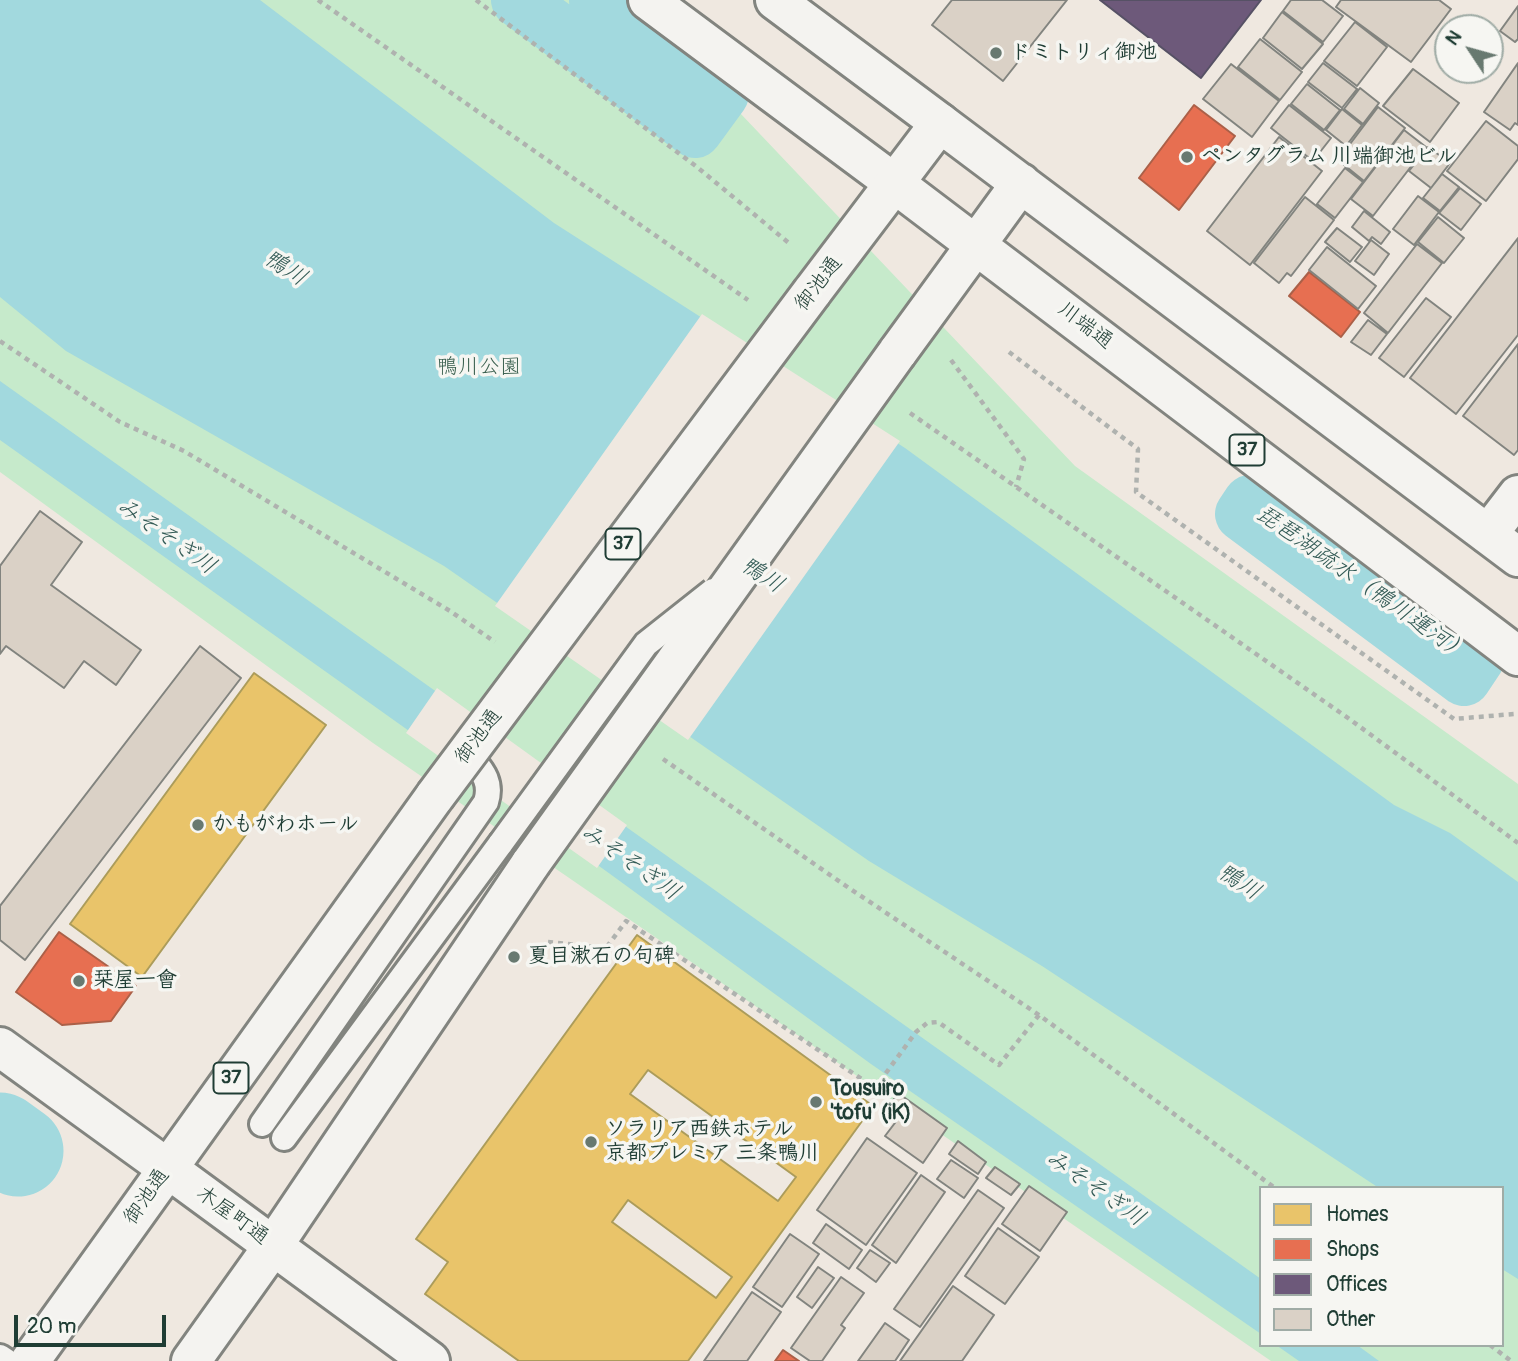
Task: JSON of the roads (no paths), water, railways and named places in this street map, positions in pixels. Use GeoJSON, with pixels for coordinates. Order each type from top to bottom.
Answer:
{"type":"FeatureCollection","features":[{"type":"Feature","properties":{"kind":"main road","name":"川端通"},"geometry":{"type":"LineString","coordinates":[[648,0],[976,244],[1518,656]]}},
{"type":"Feature","properties":{"kind":"main road"},"geometry":{"type":"LineString","coordinates":[[775,0],[1518,557]]}},
{"type":"Feature","properties":{"kind":"main road","name":"御池通"},"geometry":{"type":"LineString","coordinates":[[30,1361],[467,752],[940,123]]}},
{"type":"Feature","properties":{"kind":"main road"},"geometry":{"type":"LineString","coordinates":[[191,1361],[273,1246],[516,853],[742,569],[1021,183]]}},
{"type":"Feature","properties":{"kind":"main road"},"geometry":{"type":"LineString","coordinates":[[1488,534],[1518,495]]}},
{"type":"Feature","properties":{"kind":"main road","name":"木屋町通"},"geometry":{"type":"LineString","coordinates":[[0,1047],[430,1361]]}},
{"type":"Feature","properties":{"kind":"lane"},"geometry":{"type":"LineString","coordinates":[[262,1124],[485,802],[489,791],[485,776],[467,752]]}},
{"type":"Feature","properties":{"kind":"lane"},"geometry":{"type":"LineString","coordinates":[[284,1138],[516,853]]}},
{"type":"Feature","properties":{"kind":"lane"},"geometry":{"type":"LineString","coordinates":[[0,1357],[6,1361]]}},
{"type":"Feature","properties":{"kind":"water","name":"鴨川"},"geometry":{"type":"Polygon","coordinates":[[[0,0],[260,0],[554,223],[905,448],[1394,805],[1450,833],[1518,882],[1518,1279],[1504,1270],[1504,1186],[1376,1186],[1042,966],[869,861],[444,566],[66,351],[0,297],[0,0]]]}},
{"type":"Feature","properties":{"kind":"water","name":"みそそぎ川"},"geometry":{"type":"Polygon","coordinates":[[[0,381],[1259,1278],[1259,1333],[871,1064],[606,871],[0,440],[0,381]]]}},
{"type":"Feature","properties":{"kind":"water"},"geometry":{"type":"Polygon","coordinates":[[[1279,1347],[1360,1347],[1379,1361],[1299,1361],[1279,1347]]]}},
{"type":"Feature","properties":{"kind":"waterway"},"geometry":{"type":"LineString","coordinates":[[518,0],[695,131],[722,94],[596,0]]}},
{"type":"Feature","properties":{"kind":"waterway","name":"琵琶湖疏水（鴨川運河）"},"geometry":{"type":"LineString","coordinates":[[1250,502],[1374,580],[1478,658],[1464,679],[1242,514],[1250,502]]}},
{"type":"Feature","properties":{"kind":"waterway"},"geometry":{"type":"LineString","coordinates":[[0,1138],[18,1151]]}},
{"type":"Feature","properties":{"kind":"place","name":"ドミトリィ御池"},"geometry":{"type":"Point","coordinates":[996,53]}},
{"type":"Feature","properties":{"kind":"place","name":"ペンタグラム 川端御池ビル"},"geometry":{"type":"Point","coordinates":[1187,157]}},
{"type":"Feature","properties":{"kind":"place","name":"かもがわホール"},"geometry":{"type":"Point","coordinates":[198,825]}},
{"type":"Feature","properties":{"kind":"place","name":"夏目漱石の句碑"},"geometry":{"type":"Point","coordinates":[514,957]}},
{"type":"Feature","properties":{"kind":"place","name":"栞屋一會"},"geometry":{"type":"Point","coordinates":[79,981]}},
{"type":"Feature","properties":{"kind":"place","name":"Tousuiro 'tofu' (iK)"},"geometry":{"type":"Point","coordinates":[816,1102]}},
{"type":"Feature","properties":{"kind":"place","name":"ソラリア西鉄ホテル 京都プレミア 三条鴨川"},"geometry":{"type":"Point","coordinates":[591,1142]}},
{"type":"Feature","properties":{"kind":"park label","name":"鴨川公園"},"geometry":{"type":"Point","coordinates":[479,368]}}]}
